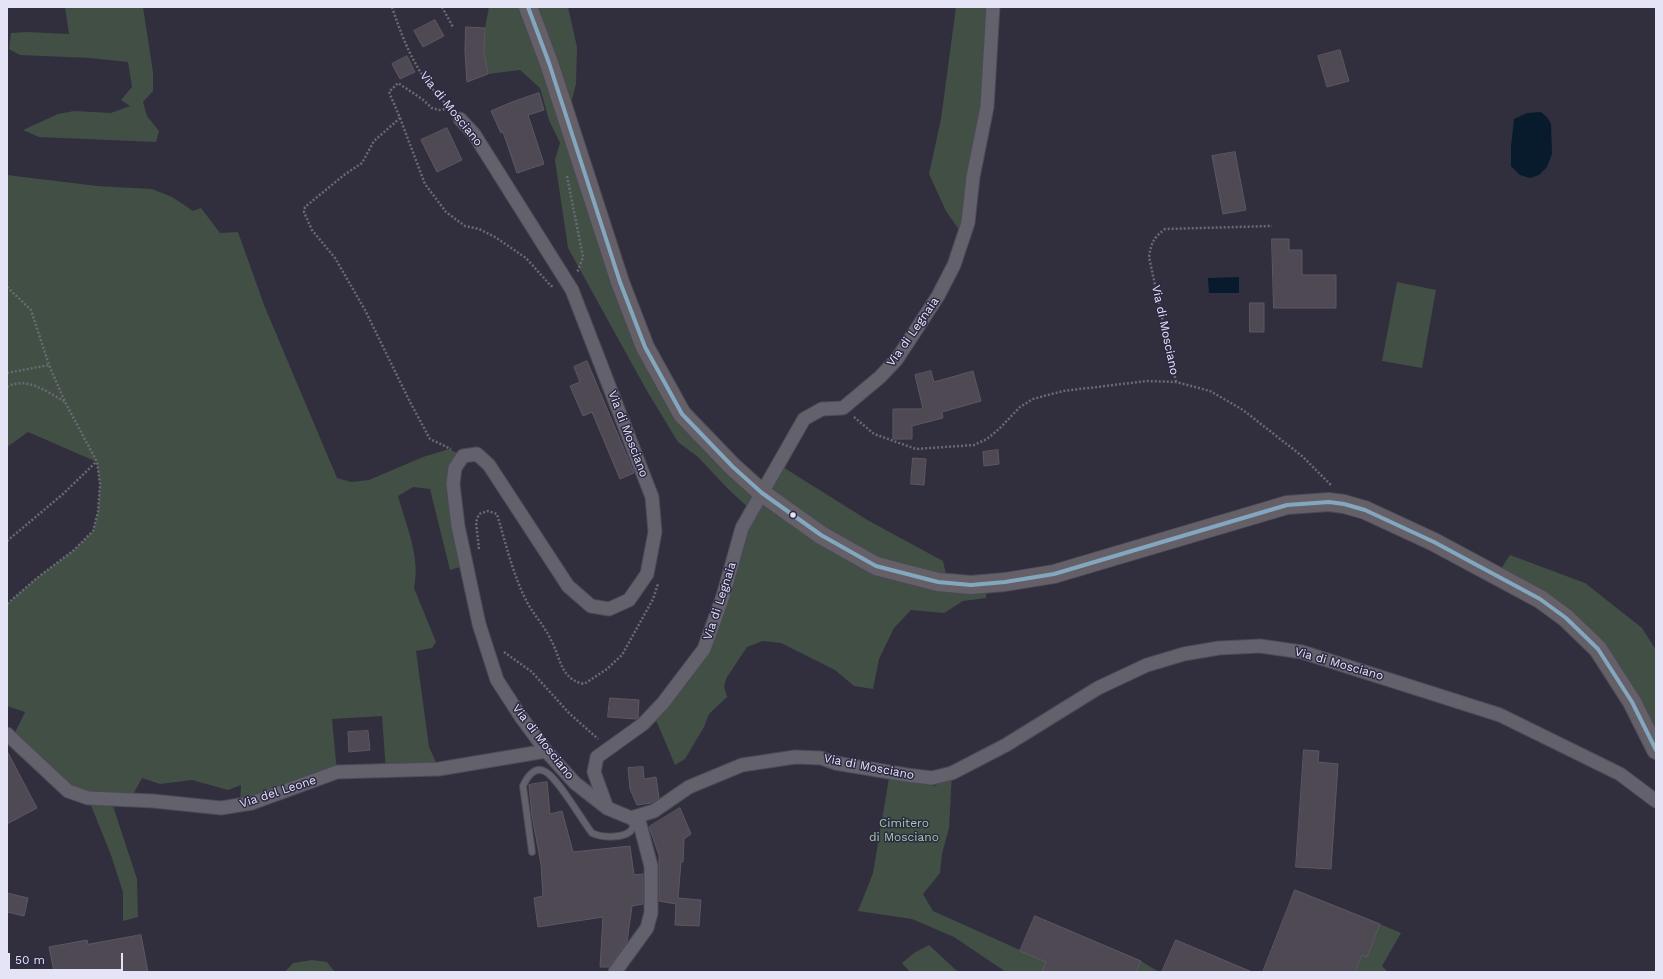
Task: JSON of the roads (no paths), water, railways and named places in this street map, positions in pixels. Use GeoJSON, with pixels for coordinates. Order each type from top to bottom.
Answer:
{"type":"FeatureCollection","features":[{"type":"Feature","properties":{"kind":"main road"},"geometry":{"type":"LineString","coordinates":[[528,7],[550,63],[620,282],[645,347],[682,414],[733,467],[762,493],[821,535],[876,566],[938,582],[971,585],[1004,582],[1054,574],[1287,505],[1329,502],[1344,504],[1365,510],[1434,542],[1540,599],[1566,618],[1598,650],[1632,702],[1656,750]]}},
{"type":"Feature","properties":{"kind":"street","name":"Via di Legnaia"},"geometry":{"type":"LineString","coordinates":[[607,808],[594,772],[597,757],[643,724],[663,703],[704,649],[723,596],[742,528],[804,419],[822,409],[843,408],[880,377],[897,359],[938,296],[954,265],[968,223],[973,177],[987,107],[993,7]]}},
{"type":"Feature","properties":{"kind":"street","name":"Via di Mosciano"},"geometry":{"type":"LineString","coordinates":[[460,119],[474,134],[572,290],[652,497],[655,532],[647,574],[629,600],[609,609],[591,606],[568,586],[489,465],[477,454],[463,456],[455,468],[453,484],[458,526],[480,624],[497,680],[521,717],[546,751],[575,783],[607,808],[634,818],[654,811],[689,787],[742,765],[795,757],[821,758],[835,763],[907,776],[932,778],[952,773],[1006,745],[1098,688],[1147,665],[1184,654],[1219,648],[1260,646],[1302,652],[1500,715],[1620,774],[1656,801]]}},
{"type":"Feature","properties":{"kind":"street","name":"Via del Leone"},"geometry":{"type":"LineString","coordinates":[[7,734],[68,791],[88,798],[153,801],[221,808],[252,803],[337,772],[439,769],[546,751]]}},
{"type":"Feature","properties":{"kind":"street"},"geometry":{"type":"LineString","coordinates":[[615,972],[647,928],[651,913],[652,866],[634,818]]}},
{"type":"Feature","properties":{"kind":"lane"},"geometry":{"type":"LineString","coordinates":[[532,852],[523,786],[526,778],[532,772],[541,770],[547,772],[558,784],[592,833],[600,836],[623,835],[631,832],[634,818]]}},
{"type":"Feature","properties":{"kind":"water"},"geometry":{"type":"Polygon","coordinates":[[[1541,112],[1547,117],[1551,124],[1552,154],[1547,167],[1539,175],[1530,178],[1520,175],[1511,166],[1511,146],[1514,119],[1527,113],[1541,112]]]}},
{"type":"Feature","properties":{"kind":"water"},"geometry":{"type":"Polygon","coordinates":[[[1239,277],[1239,293],[1209,293],[1208,278],[1239,277]]]}},
{"type":"Feature","properties":{"kind":"park label","name":"Cimitero di Mosciano"},"geometry":{"type":"Point","coordinates":[904,830]}}]}
